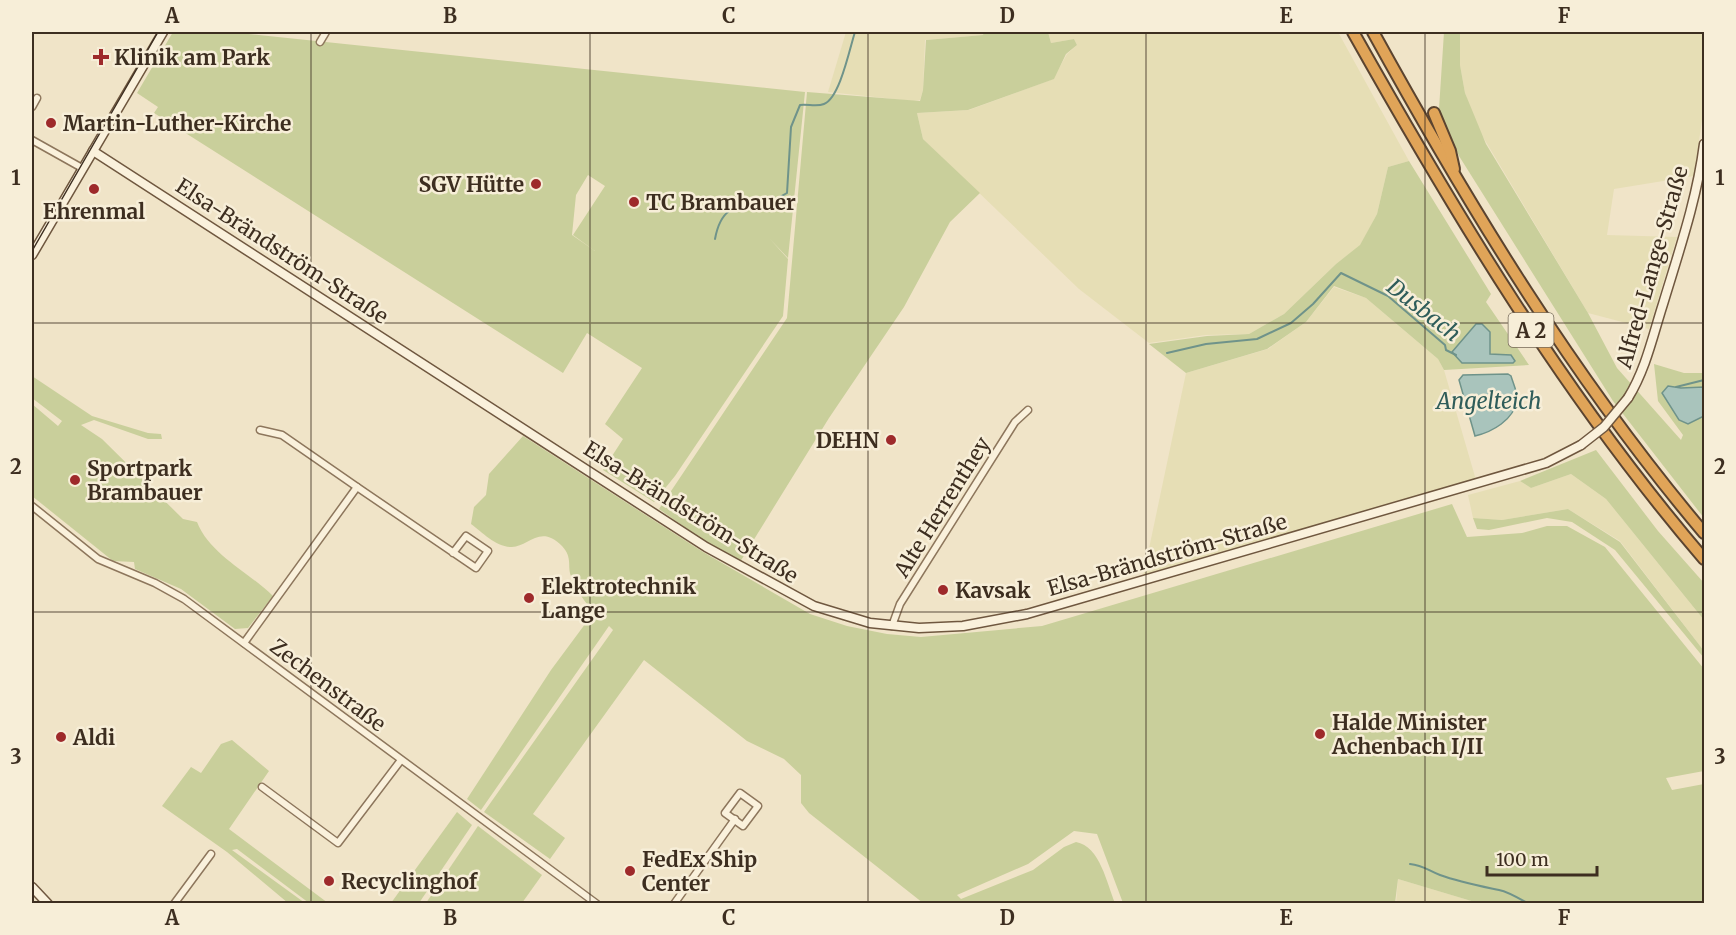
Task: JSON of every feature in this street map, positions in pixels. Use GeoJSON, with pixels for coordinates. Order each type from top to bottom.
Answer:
{"type":"FeatureCollection","features":[{"type":"Feature","properties":{"kind":"highway","name":"A 2"},"geometry":{"type":"LineString","coordinates":[[1353,32],[1439,182],[1552,363],[1630,468],[1704,559]]}},
{"type":"Feature","properties":{"kind":"highway","name":"A 2"},"geometry":{"type":"LineString","coordinates":[[1373,32],[1456,178],[1544,320],[1652,469],[1704,533]]}},
{"type":"Feature","properties":{"kind":"highway"},"geometry":{"type":"LineString","coordinates":[[1434,113],[1450,151],[1456,178]]}},
{"type":"Feature","properties":{"kind":"street"},"geometry":{"type":"LineString","coordinates":[[32,255],[35,241],[93,151],[163,32]]}},
{"type":"Feature","properties":{"kind":"street"},"geometry":{"type":"LineString","coordinates":[[320,42],[326,32]]}},
{"type":"Feature","properties":{"kind":"street"},"geometry":{"type":"LineString","coordinates":[[32,107],[36,98]]}},
{"type":"Feature","properties":{"kind":"street"},"geometry":{"type":"LineString","coordinates":[[32,140],[82,168]]}},
{"type":"Feature","properties":{"kind":"street","name":"Alfred-Lange-Straße"},"geometry":{"type":"LineString","coordinates":[[1581,445],[1604,427],[1628,398],[1642,371],[1702,177],[1704,144]]}},
{"type":"Feature","properties":{"kind":"street","name":"Elsa-Brändström-Straße"},"geometry":{"type":"LineString","coordinates":[[93,151],[706,547],[814,606],[850,618],[892,626],[963,626],[1027,614],[1546,463],[1581,445]]}},
{"type":"Feature","properties":{"kind":"street","name":"Alte Herrenthey"},"geometry":{"type":"LineString","coordinates":[[892,626],[904,596],[1015,422],[1028,410]]}},
{"type":"Feature","properties":{"kind":"street"},"geometry":{"type":"LineString","coordinates":[[261,430],[282,435],[357,488],[453,553],[476,568],[488,552],[466,536],[453,553]]}},
{"type":"Feature","properties":{"kind":"street"},"geometry":{"type":"LineString","coordinates":[[244,643],[357,488]]}},
{"type":"Feature","properties":{"kind":"street","name":"Zechenstraße"},"geometry":{"type":"LineString","coordinates":[[32,506],[98,558],[171,591],[597,903]]}},
{"type":"Feature","properties":{"kind":"street"},"geometry":{"type":"LineString","coordinates":[[262,787],[338,843],[401,760]]}},
{"type":"Feature","properties":{"kind":"street"},"geometry":{"type":"LineString","coordinates":[[740,793],[758,806],[744,826],[735,819],[725,813],[740,793]]}},
{"type":"Feature","properties":{"kind":"street"},"geometry":{"type":"LineString","coordinates":[[674,903],[735,819]]}},
{"type":"Feature","properties":{"kind":"street"},"geometry":{"type":"LineString","coordinates":[[174,903],[211,854]]}},
{"type":"Feature","properties":{"kind":"street"},"geometry":{"type":"LineString","coordinates":[[32,887],[48,903]]}},
{"type":"Feature","properties":{"kind":"shaded area"},"geometry":{"type":"Polygon","coordinates":[[[846,32],[984,32],[983,35],[925,40],[923,90],[920,100],[913,101],[828,92],[846,32]]]}},
{"type":"Feature","properties":{"kind":"shaded area"},"geometry":{"type":"Polygon","coordinates":[[[1048,32],[1338,32],[1409,161],[1388,167],[1377,214],[1360,246],[1336,264],[1284,314],[1249,334],[1206,335],[1149,343],[1079,289],[923,139],[917,113],[969,110],[1053,79],[1067,54],[1077,45],[1074,39],[1051,43],[1048,32]]]}},
{"type":"Feature","properties":{"kind":"shaded area"},"geometry":{"type":"Polygon","coordinates":[[[1460,32],[1704,32],[1704,106],[1694,176],[1614,189],[1607,235],[1677,237],[1649,329],[1588,313],[1477,127],[1465,93],[1460,65],[1460,32]]]}},
{"type":"Feature","properties":{"kind":"shaded area"},"geometry":{"type":"Polygon","coordinates":[[[1334,287],[1366,298],[1438,359],[1444,370],[1476,480],[1143,577],[1186,373],[1268,349],[1306,322],[1334,287]]]}},
{"type":"Feature","properties":{"kind":"shaded area"},"geometry":{"type":"Polygon","coordinates":[[[1571,474],[1606,499],[1704,620],[1704,651],[1620,541],[1568,509],[1502,520],[1473,518],[1468,495],[1520,481],[1531,488],[1571,474]]]}},
{"type":"Feature","properties":{"kind":"shaded area"},"geometry":{"type":"Polygon","coordinates":[[[1398,879],[1478,903],[1396,904],[1398,879]]]}},
{"type":"Feature","properties":{"kind":"green space"},"geometry":{"type":"Polygon","coordinates":[[[173,32],[229,32],[805,92],[788,258],[770,239],[788,259],[783,316],[675,476],[654,502],[603,470],[623,439],[605,424],[642,368],[587,333],[563,373],[154,113],[158,107],[137,93],[173,32]],[[588,175],[576,195],[572,235],[595,251],[573,235],[605,186],[588,175]]]}},
{"type":"Feature","properties":{"kind":"green space"},"geometry":{"type":"Polygon","coordinates":[[[984,32],[1048,32],[1051,43],[1074,39],[1077,45],[1066,54],[1054,79],[968,110],[917,113],[923,139],[980,193],[950,222],[904,307],[829,418],[740,562],[708,544],[659,509],[787,318],[807,92],[920,101],[923,90],[926,40],[983,35],[984,32]]]}},
{"type":"Feature","properties":{"kind":"green space"},"geometry":{"type":"Polygon","coordinates":[[[1444,32],[1460,32],[1460,65],[1465,93],[1486,144],[1588,313],[1617,368],[1681,440],[1683,435],[1658,401],[1654,364],[1684,373],[1704,373],[1704,518],[1613,401],[1459,156],[1439,109],[1444,32]]]}},
{"type":"Feature","properties":{"kind":"green space"},"geometry":{"type":"Polygon","coordinates":[[[1409,161],[1491,294],[1486,302],[1529,365],[1444,370],[1438,359],[1366,298],[1334,286],[1306,322],[1267,349],[1186,373],[1149,344],[1207,336],[1249,334],[1284,314],[1336,264],[1360,245],[1377,214],[1388,167],[1409,161]]]}},
{"type":"Feature","properties":{"kind":"green space"},"geometry":{"type":"Polygon","coordinates":[[[32,376],[92,416],[148,433],[161,434],[162,439],[148,439],[94,420],[81,425],[102,439],[183,519],[197,522],[203,534],[220,554],[273,596],[248,628],[235,629],[181,589],[135,569],[134,562],[113,561],[32,496],[32,404],[58,426],[62,421],[32,398],[32,376]]]}},
{"type":"Feature","properties":{"kind":"green space"},"geometry":{"type":"Polygon","coordinates":[[[523,436],[703,552],[810,614],[847,626],[887,634],[921,637],[1042,626],[1452,504],[1467,537],[1522,533],[1547,526],[1567,526],[1605,547],[1704,669],[1704,771],[1666,778],[1672,790],[1704,784],[1704,903],[1478,903],[1398,879],[1395,903],[1123,903],[1097,834],[1074,831],[1028,864],[957,895],[961,899],[1033,870],[1064,847],[1076,842],[1084,845],[1097,858],[1115,903],[923,903],[809,813],[801,803],[801,775],[784,759],[747,741],[644,660],[533,814],[565,838],[550,859],[484,812],[613,630],[609,626],[481,810],[467,799],[551,670],[594,612],[573,581],[569,558],[565,550],[554,539],[540,536],[517,546],[505,546],[490,539],[471,524],[474,507],[486,495],[489,474],[523,436]]]}},
{"type":"Feature","properties":{"kind":"green space"},"geometry":{"type":"Polygon","coordinates":[[[1596,450],[1658,531],[1704,583],[1704,620],[1606,499],[1571,474],[1531,488],[1520,481],[1596,450]]]}},
{"type":"Feature","properties":{"kind":"green space"},"geometry":{"type":"Polygon","coordinates":[[[1568,509],[1620,542],[1704,651],[1704,658],[1615,550],[1572,522],[1547,518],[1489,530],[1477,529],[1473,518],[1502,520],[1568,509]]]}},
{"type":"Feature","properties":{"kind":"green space"},"geometry":{"type":"Polygon","coordinates":[[[232,740],[269,771],[229,829],[328,903],[309,903],[237,849],[232,850],[305,903],[288,903],[227,852],[162,806],[191,767],[201,773],[221,744],[232,740]]]}},
{"type":"Feature","properties":{"kind":"green space"},"geometry":{"type":"Polygon","coordinates":[[[457,812],[472,825],[419,903],[391,903],[457,812]]]}},
{"type":"Feature","properties":{"kind":"green space"},"geometry":{"type":"Polygon","coordinates":[[[478,826],[542,875],[522,903],[426,903],[478,826]]]}},
{"type":"Feature","properties":{"kind":"water"},"geometry":{"type":"Polygon","coordinates":[[[1476,324],[1482,324],[1490,332],[1490,354],[1511,355],[1515,361],[1513,363],[1462,363],[1452,352],[1476,324]]]}},
{"type":"Feature","properties":{"kind":"water","name":"Angelteich"},"geometry":{"type":"Polygon","coordinates":[[[1508,374],[1511,376],[1517,394],[1512,414],[1488,432],[1475,436],[1459,380],[1463,375],[1508,374]]]}},
{"type":"Feature","properties":{"kind":"water"},"geometry":{"type":"Polygon","coordinates":[[[1668,386],[1704,387],[1704,416],[1688,424],[1679,420],[1662,393],[1668,386]]]}},
{"type":"Feature","properties":{"kind":"waterway"},"geometry":{"type":"LineString","coordinates":[[715,239],[719,224],[734,208],[775,199],[787,193],[791,127],[800,105],[821,105],[830,100],[840,83],[855,32]]}},
{"type":"Feature","properties":{"kind":"waterway","name":"Dusbach"},"geometry":{"type":"LineString","coordinates":[[1167,353],[1206,344],[1257,339],[1291,323],[1313,304],[1341,273],[1388,296],[1445,345],[1446,350],[1456,355]]}},
{"type":"Feature","properties":{"kind":"waterway"},"geometry":{"type":"LineString","coordinates":[[1676,387],[1704,380]]}},
{"type":"Feature","properties":{"kind":"waterway"},"geometry":{"type":"LineString","coordinates":[[1410,864],[1455,880],[1503,891],[1529,904]]}},
{"type":"Feature","properties":{"kind":"waterway"},"geometry":{"type":"LineString","coordinates":[[1531,904],[1566,904]]}},
{"type":"Feature","properties":{"kind":"tram line"},"geometry":{"type":"LineString","coordinates":[[32,251],[158,32]]}},
{"type":"Feature","properties":{"kind":"place","name":"Klinik am Park"},"geometry":{"type":"Point","coordinates":[101,57]}},
{"type":"Feature","properties":{"kind":"place","name":"Martin-Luther-Kirche"},"geometry":{"type":"Point","coordinates":[51,123]}},
{"type":"Feature","properties":{"kind":"place","name":"SGV Hütte"},"geometry":{"type":"Point","coordinates":[536,184]}},
{"type":"Feature","properties":{"kind":"place","name":"Ehrenmal"},"geometry":{"type":"Point","coordinates":[94,189]}},
{"type":"Feature","properties":{"kind":"place","name":"TC Brambauer"},"geometry":{"type":"Point","coordinates":[634,202]}},
{"type":"Feature","properties":{"kind":"place","name":"DEHN"},"geometry":{"type":"Point","coordinates":[891,440]}},
{"type":"Feature","properties":{"kind":"place","name":"Sportpark Brambauer"},"geometry":{"type":"Point","coordinates":[75,480]}},
{"type":"Feature","properties":{"kind":"place","name":"Kavsak"},"geometry":{"type":"Point","coordinates":[943,590]}},
{"type":"Feature","properties":{"kind":"place","name":"Elektrotechnik Lange"},"geometry":{"type":"Point","coordinates":[529,598]}},
{"type":"Feature","properties":{"kind":"place","name":"Halde Minister Achenbach I/II"},"geometry":{"type":"Point","coordinates":[1320,734]}},
{"type":"Feature","properties":{"kind":"place","name":"Aldi"},"geometry":{"type":"Point","coordinates":[61,737]}},
{"type":"Feature","properties":{"kind":"place","name":"FedEx Ship Center"},"geometry":{"type":"Point","coordinates":[630,871]}},
{"type":"Feature","properties":{"kind":"place","name":"Recyclinghof"},"geometry":{"type":"Point","coordinates":[329,881]}}]}
